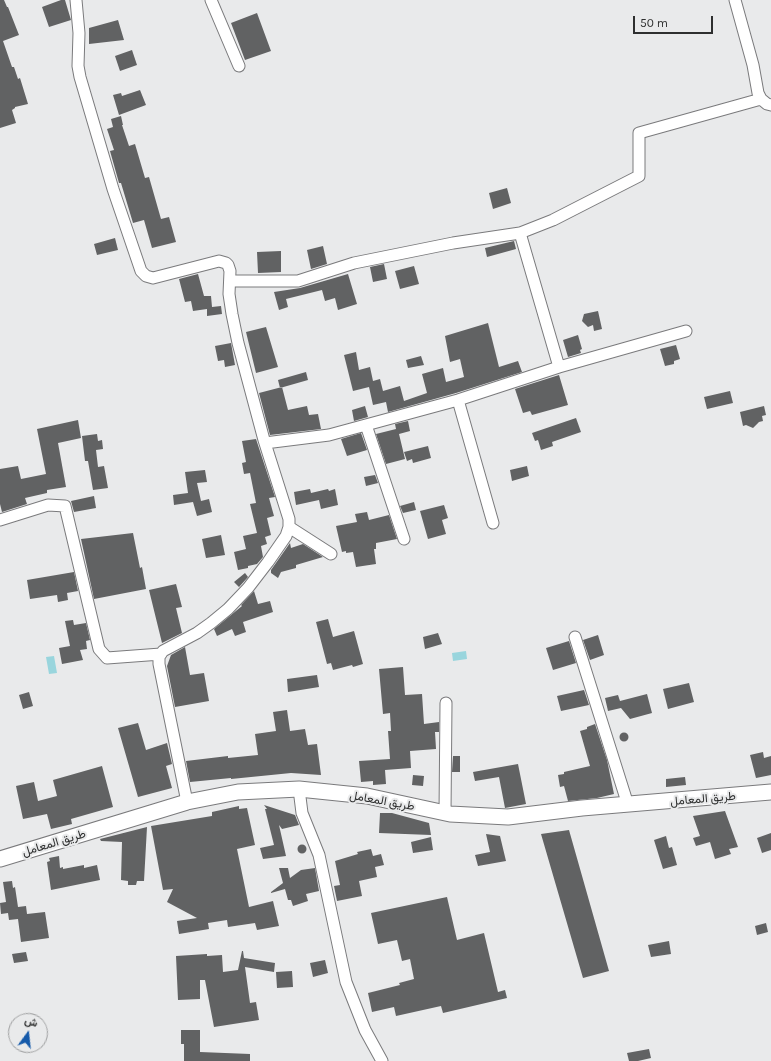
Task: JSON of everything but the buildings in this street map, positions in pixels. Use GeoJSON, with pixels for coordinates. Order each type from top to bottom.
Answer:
{"type":"FeatureCollection","features":[{"type":"Feature","properties":{"kind":"main road","name":"طريق المعامل"},"geometry":{"type":"LineString","coordinates":[[0,859],[187,802],[238,792],[299,789],[367,796],[446,813],[508,816],[771,792]]}},
{"type":"Feature","properties":{"kind":"street"},"geometry":{"type":"LineString","coordinates":[[76,0],[79,33],[78,66],[80,77],[113,189],[141,271],[146,276],[153,278],[219,261],[226,262],[228,265],[232,314],[238,343],[265,443],[288,514],[289,527],[286,536],[248,588],[228,609],[211,623],[197,633],[163,651],[159,657],[159,664],[187,802]]}},
{"type":"Feature","properties":{"kind":"street"},"geometry":{"type":"LineString","coordinates":[[211,0],[238,66]]}},
{"type":"Feature","properties":{"kind":"street"},"geometry":{"type":"LineString","coordinates":[[230,281],[298,281],[354,262],[453,243],[520,233],[553,220],[639,176],[640,134],[766,102],[758,93],[753,65],[742,30],[735,0]]}},
{"type":"Feature","properties":{"kind":"street"},"geometry":{"type":"LineString","coordinates":[[520,233],[559,367]]}},
{"type":"Feature","properties":{"kind":"street"},"geometry":{"type":"LineString","coordinates":[[265,443],[329,435],[458,400],[559,367],[686,331]]}},
{"type":"Feature","properties":{"kind":"street"},"geometry":{"type":"LineString","coordinates":[[458,400],[493,523]]}},
{"type":"Feature","properties":{"kind":"street"},"geometry":{"type":"LineString","coordinates":[[366,425],[404,539]]}},
{"type":"Feature","properties":{"kind":"street"},"geometry":{"type":"LineString","coordinates":[[0,520],[48,505],[65,506],[99,648],[107,658],[161,654]]}},
{"type":"Feature","properties":{"kind":"street"},"geometry":{"type":"LineString","coordinates":[[289,527],[331,554]]}},
{"type":"Feature","properties":{"kind":"street"},"geometry":{"type":"LineString","coordinates":[[575,637],[628,805]]}},
{"type":"Feature","properties":{"kind":"street"},"geometry":{"type":"LineString","coordinates":[[446,702],[446,813]]}},
{"type":"Feature","properties":{"kind":"street"},"geometry":{"type":"LineString","coordinates":[[299,789],[302,813],[319,855],[346,982],[365,1030],[382,1061]]}},
{"type":"Feature","properties":{"kind":"water"},"geometry":{"type":"Polygon","coordinates":[[[466,651],[467,659],[453,661],[452,653],[466,651]]]}},
{"type":"Feature","properties":{"kind":"water"},"geometry":{"type":"Polygon","coordinates":[[[54,656],[57,673],[49,674],[46,657],[54,656]]]}}]}
